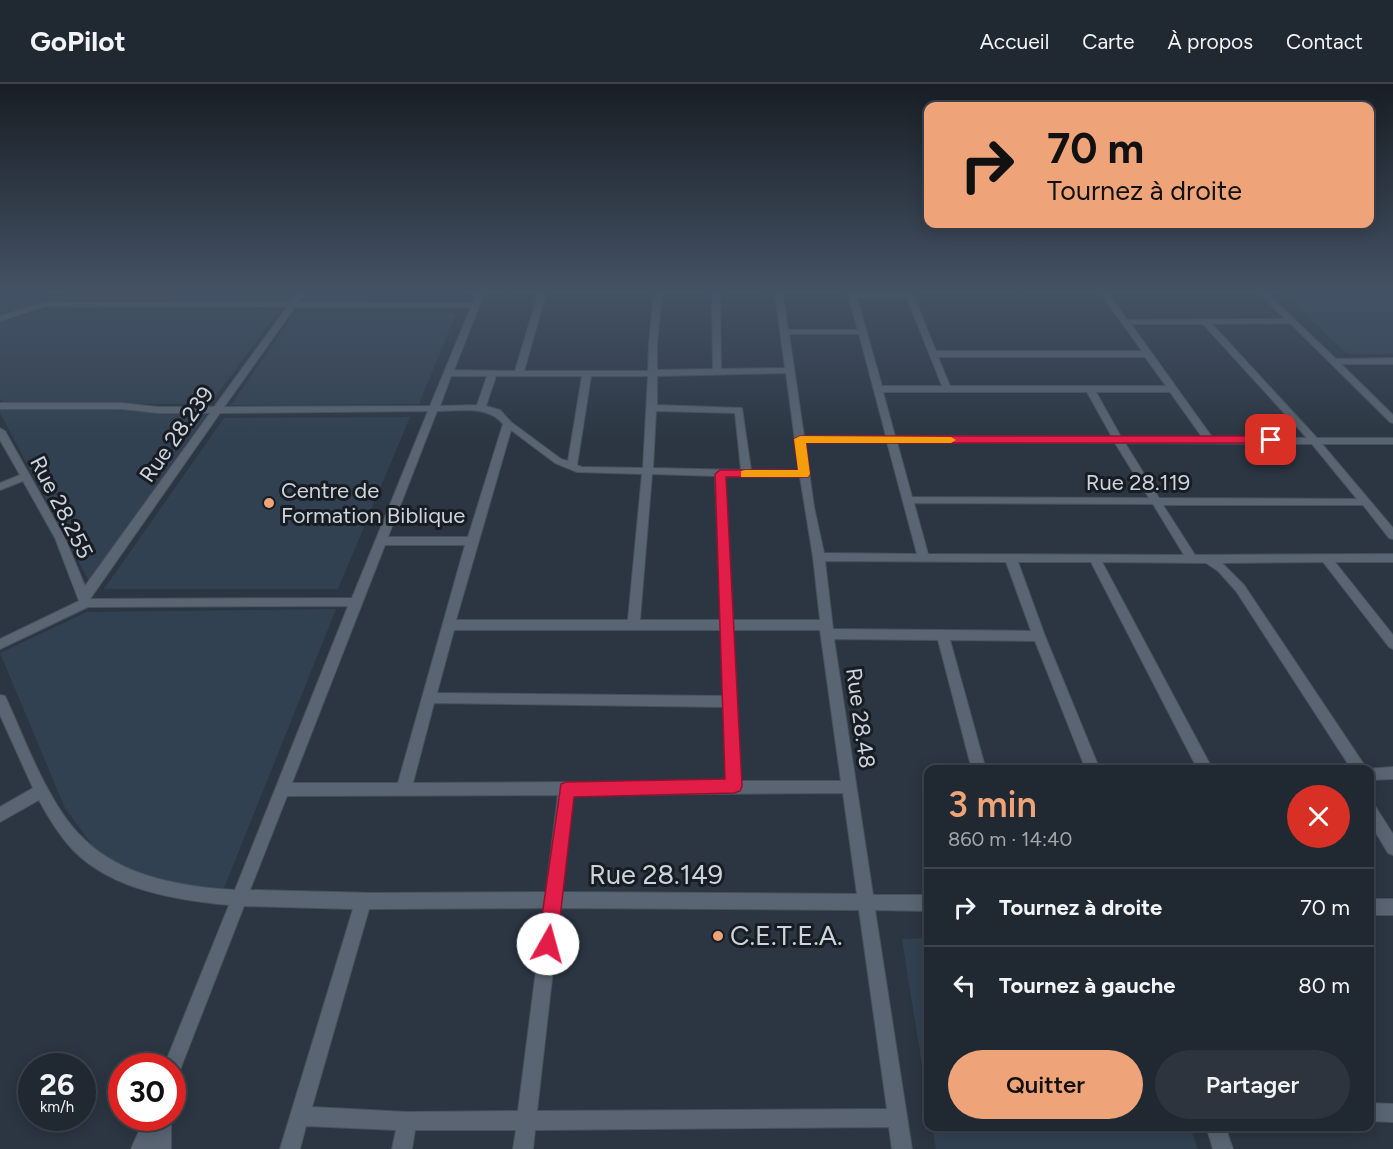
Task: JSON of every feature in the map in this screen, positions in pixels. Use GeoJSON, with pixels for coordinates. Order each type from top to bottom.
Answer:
{"type":"FeatureCollection","features":[{"type":"Feature","properties":{"kind":"street","name":"Rue 28.239"},"geometry":{"type":"LineString","coordinates":[[85,600],[265,344]]}},
{"type":"Feature","properties":{"kind":"street"},"geometry":{"type":"LineString","coordinates":[[178,1053],[460,344]]}},
{"type":"Feature","properties":{"kind":"street"},"geometry":{"type":"LineString","coordinates":[[519,372],[527,344]]}},
{"type":"Feature","properties":{"kind":"street"},"geometry":{"type":"LineString","coordinates":[[634,625],[652,408],[651,372],[654,344]]}},
{"type":"Feature","properties":{"kind":"street"},"geometry":{"type":"LineString","coordinates":[[717,344],[717,371]]}},
{"type":"Feature","properties":{"kind":"street","name":"Rue 28.48"},"geometry":{"type":"LineString","coordinates":[[786,344],[804,474],[819,557],[827,630],[902,1149]]}},
{"type":"Feature","properties":{"kind":"street"},"geometry":{"type":"LineString","coordinates":[[865,344],[924,559]]}},
{"type":"Feature","properties":{"kind":"street"},"geometry":{"type":"LineString","coordinates":[[929,344],[947,389]]}},
{"type":"Feature","properties":{"kind":"street"},"geometry":{"type":"LineString","coordinates":[[1142,344],[1208,439]]}},
{"type":"Feature","properties":{"kind":"street"},"geometry":{"type":"LineString","coordinates":[[1226,344],[1314,440],[1393,535]]}},
{"type":"Feature","properties":{"kind":"street"},"geometry":{"type":"LineString","coordinates":[[1316,344],[1393,420]]}},
{"type":"Feature","properties":{"kind":"street"},"geometry":{"type":"LineString","coordinates":[[933,354],[1149,354]]}},
{"type":"Feature","properties":{"kind":"street"},"geometry":{"type":"LineString","coordinates":[[1334,362],[1393,361]]}},
{"type":"Feature","properties":{"kind":"street"},"geometry":{"type":"LineString","coordinates":[[448,373],[587,374],[790,370]]}},
{"type":"Feature","properties":{"kind":"street"},"geometry":{"type":"LineString","coordinates":[[482,408],[493,372]]}},
{"type":"Feature","properties":{"kind":"street"},"geometry":{"type":"LineString","coordinates":[[572,467],[587,374]]}},
{"type":"Feature","properties":{"kind":"street"},"geometry":{"type":"LineString","coordinates":[[1089,388],[1118,440],[1192,559]]}},
{"type":"Feature","properties":{"kind":"street"},"geometry":{"type":"LineString","coordinates":[[879,389],[1172,389]]}},
{"type":"Feature","properties":{"kind":"street"},"geometry":{"type":"LineString","coordinates":[[0,406],[122,406],[158,410],[482,408],[497,411],[508,424],[537,447],[581,470],[804,474]]}},
{"type":"Feature","properties":{"kind":"street"},"geometry":{"type":"LineString","coordinates":[[652,408],[739,410],[747,474]]}},
{"type":"Feature","properties":{"kind":"street"},"geometry":{"type":"LineString","coordinates":[[404,788],[472,541],[508,424]]}},
{"type":"Feature","properties":{"kind":"street","name":"Rue 28.255"},"geometry":{"type":"LineString","coordinates":[[0,431],[60,538],[85,600]]}},
{"type":"Feature","properties":{"kind":"street"},"geometry":{"type":"LineString","coordinates":[[800,439],[1393,441]]}},
{"type":"Feature","properties":{"kind":"street"},"geometry":{"type":"LineString","coordinates":[[720,474],[734,786]]}},
{"type":"Feature","properties":{"kind":"street"},"geometry":{"type":"LineString","coordinates":[[0,486],[25,477]]}},
{"type":"Feature","properties":{"kind":"street","name":"Rue 28.119"},"geometry":{"type":"LineString","coordinates":[[909,500],[1366,502]]}},
{"type":"Feature","properties":{"kind":"street"},"geometry":{"type":"LineString","coordinates":[[382,541],[472,541]]}},
{"type":"Feature","properties":{"kind":"street"},"geometry":{"type":"LineString","coordinates":[[819,557],[924,559],[1393,558]]}},
{"type":"Feature","properties":{"kind":"street"},"geometry":{"type":"LineString","coordinates":[[1325,557],[1393,644]]}},
{"type":"Feature","properties":{"kind":"street"},"geometry":{"type":"LineString","coordinates":[[1011,559],[1091,765]]}},
{"type":"Feature","properties":{"kind":"street"},"geometry":{"type":"LineString","coordinates":[[1095,559],[1203,765]]}},
{"type":"Feature","properties":{"kind":"street"},"geometry":{"type":"LineString","coordinates":[[1208,559],[1222,568],[1240,588],[1357,765]]}},
{"type":"Feature","properties":{"kind":"street"},"geometry":{"type":"LineString","coordinates":[[0,644],[85,600],[356,602]]}},
{"type":"Feature","properties":{"kind":"street"},"geometry":{"type":"LineString","coordinates":[[448,625],[728,625],[944,635],[1039,636]]}},
{"type":"Feature","properties":{"kind":"street"},"geometry":{"type":"LineString","coordinates":[[944,635],[979,765]]}},
{"type":"Feature","properties":{"kind":"street"},"geometry":{"type":"LineString","coordinates":[[428,698],[731,702]]}},
{"type":"Feature","properties":{"kind":"street","name":"Rue 28.149"},"geometry":{"type":"LineString","coordinates":[[0,700],[42,790],[74,840],[95,858],[117,872],[138,880],[195,894],[240,898],[363,902],[553,900],[924,903]]}},
{"type":"Feature","properties":{"kind":"street"},"geometry":{"type":"LineString","coordinates":[[1374,774],[1393,773]]}},
{"type":"Feature","properties":{"kind":"street"},"geometry":{"type":"LineString","coordinates":[[282,790],[850,787]]}},
{"type":"Feature","properties":{"kind":"street"},"geometry":{"type":"LineString","coordinates":[[523,1149],[566,789]]}},
{"type":"Feature","properties":{"kind":"street"},"geometry":{"type":"LineString","coordinates":[[0,815],[42,790]]}},
{"type":"Feature","properties":{"kind":"street"},"geometry":{"type":"LineString","coordinates":[[1374,817],[1393,848]]}},
{"type":"Feature","properties":{"kind":"street"},"geometry":{"type":"LineString","coordinates":[[290,1149],[363,902]]}},
{"type":"Feature","properties":{"kind":"street"},"geometry":{"type":"LineString","coordinates":[[1374,907],[1393,907]]}},
{"type":"Feature","properties":{"kind":"street"},"geometry":{"type":"LineString","coordinates":[[1374,1112],[1393,1113]]}},
{"type":"Feature","properties":{"kind":"street"},"geometry":{"type":"LineString","coordinates":[[299,1116],[407,1121],[898,1118]]}},
{"type":"Feature","properties":{"kind":"street"},"geometry":{"type":"LineString","coordinates":[[402,1149],[407,1121]]}},
{"type":"Feature","properties":{"kind":"street"},"geometry":{"type":"LineString","coordinates":[[141,1149],[149,1131]]}},
{"type":"Feature","properties":{"kind":"street"},"geometry":{"type":"LineString","coordinates":[[161,1149],[162,1131]]}},
{"type":"Feature","properties":{"kind":"street"},"geometry":{"type":"LineString","coordinates":[[1217,1131],[1223,1149]]}},
{"type":"Feature","properties":{"kind":"shaded area"},"geometry":{"type":"Polygon","coordinates":[[[0,344],[254,344],[210,404],[3,403],[0,398],[0,344]]]}},
{"type":"Feature","properties":{"kind":"shaded area"},"geometry":{"type":"Polygon","coordinates":[[[273,344],[444,344],[419,404],[231,405],[273,344]]]}},
{"type":"Feature","properties":{"kind":"shaded area"},"geometry":{"type":"Polygon","coordinates":[[[1336,344],[1393,344],[1393,354],[1347,354],[1336,344]]]}},
{"type":"Feature","properties":{"kind":"shaded area"},"geometry":{"type":"Polygon","coordinates":[[[0,409],[210,411],[89,581],[0,413],[0,409]]]}},
{"type":"Feature","properties":{"kind":"shaded area","name":"Centre de Formation Biblique"},"geometry":{"type":"Polygon","coordinates":[[[410,417],[338,589],[104,589],[224,418],[410,417]]]}},
{"type":"Feature","properties":{"kind":"shaded area"},"geometry":{"type":"Polygon","coordinates":[[[336,609],[224,888],[181,884],[150,876],[122,865],[96,850],[65,808],[0,653],[87,612],[336,609]]]}},
{"type":"Feature","properties":{"kind":"shaded area"},"geometry":{"type":"Polygon","coordinates":[[[924,938],[924,1078],[902,939],[924,938]]]}},
{"type":"Feature","properties":{"kind":"shaded area"},"geometry":{"type":"Polygon","coordinates":[[[933,1131],[1191,1131],[1198,1149],[936,1149],[933,1131]]]}},
{"type":"Feature","properties":{"kind":"slow traffic"},"geometry":{"type":"LineString","coordinates":[[745,474],[804,474],[800,439],[951,440]]}},
{"type":"Feature","properties":{"kind":"place","name":"Centre de Formation Biblique"},"geometry":{"type":"Point","coordinates":[269,503]}},
{"type":"Feature","properties":{"kind":"place","name":"C.E.T.E.A."},"geometry":{"type":"Point","coordinates":[718,936]}},
{"type":"Feature","properties":{"kind":"route"},"geometry":{"type":"LineString","coordinates":[[548,944],[566,789],[734,786],[720,474],[804,474],[800,439],[1271,440]]}}]}
